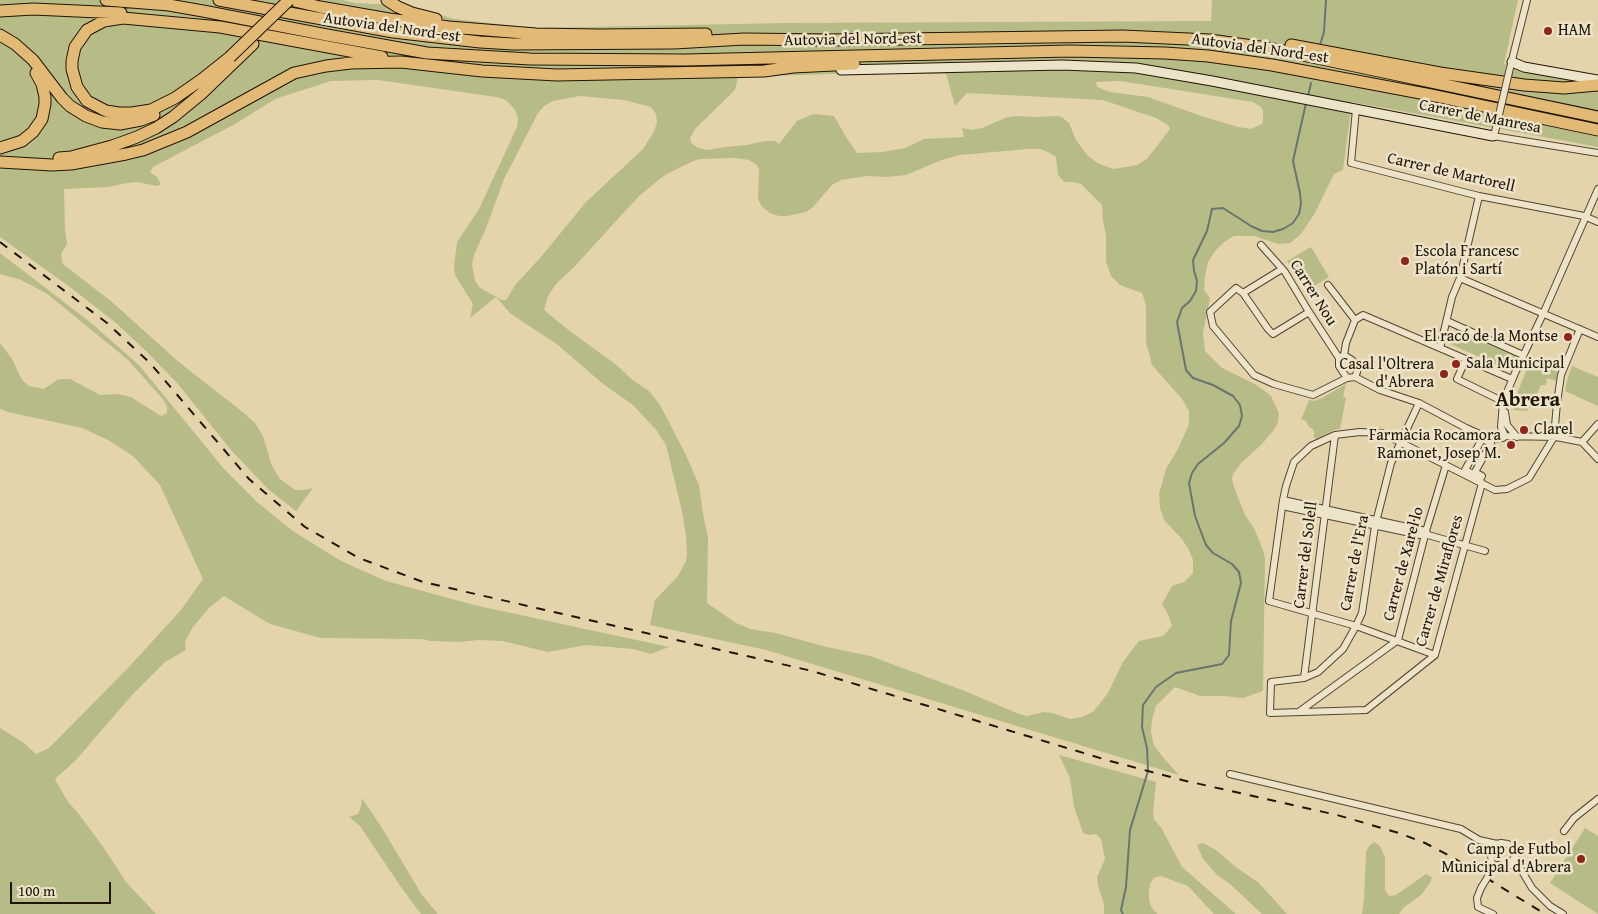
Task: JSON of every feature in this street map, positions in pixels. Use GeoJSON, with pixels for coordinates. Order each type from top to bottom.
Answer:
{"type":"FeatureCollection","features":[{"type":"Feature","properties":{"kind":"highway","name":"Autovia del Nord-est"},"geometry":{"type":"LineString","coordinates":[[106,0],[203,11],[327,36],[427,53],[520,59],[685,60],[1070,52],[1165,53],[1208,56],[1272,65],[1431,95],[1598,130]]}},
{"type":"Feature","properties":{"kind":"highway","name":"Autovia del Nord-est"},"geometry":{"type":"LineString","coordinates":[[219,0],[393,32],[513,44],[674,43],[744,39],[1167,37],[1274,49],[1598,116]]}},
{"type":"Feature","properties":{"kind":"highway"},"geometry":{"type":"LineString","coordinates":[[0,160],[40,160],[71,157],[112,146],[156,128],[180,112],[201,94],[232,59],[290,0],[389,19],[450,27],[536,34],[719,34],[744,39]]}},
{"type":"Feature","properties":{"kind":"highway"},"geometry":{"type":"LineString","coordinates":[[0,35],[15,44],[33,60],[70,106],[92,119],[120,124],[141,120],[164,110],[232,59],[298,0]]}},
{"type":"Feature","properties":{"kind":"highway"},"geometry":{"type":"LineString","coordinates":[[387,0],[412,13],[476,28]]}},
{"type":"Feature","properties":{"kind":"highway"},"geometry":{"type":"LineString","coordinates":[[0,11],[33,9],[146,14],[182,23]]}},
{"type":"Feature","properties":{"kind":"highway"},"geometry":{"type":"LineString","coordinates":[[232,59],[175,98],[151,110],[140,113],[118,114],[106,111],[88,101],[79,91],[73,75],[73,54],[82,36],[92,26],[104,21],[122,18],[220,27],[401,62]]}},
{"type":"Feature","properties":{"kind":"highway"},"geometry":{"type":"LineString","coordinates":[[1225,42],[1252,41],[1277,43],[1341,53],[1440,73],[1524,85],[1598,89]]}},
{"type":"Feature","properties":{"kind":"highway"},"geometry":{"type":"LineString","coordinates":[[0,148],[15,144],[28,137],[38,126],[44,112],[44,91],[38,75],[26,54]]}},
{"type":"Feature","properties":{"kind":"highway"},"geometry":{"type":"LineString","coordinates":[[0,160],[35,165],[71,164],[126,154],[187,132],[294,73],[334,65],[401,62],[482,71],[557,74],[764,71],[794,67],[890,63],[978,54]]}},
{"type":"Feature","properties":{"kind":"highway"},"geometry":{"type":"LineString","coordinates":[[1576,88],[1598,85]]}},
{"type":"Feature","properties":{"kind":"street"},"geometry":{"type":"LineString","coordinates":[[1494,134],[1527,0]]}},
{"type":"Feature","properties":{"kind":"street"},"geometry":{"type":"LineString","coordinates":[[1512,62],[1524,67],[1598,80]]}},
{"type":"Feature","properties":{"kind":"street","name":"Carrer de Manresa"},"geometry":{"type":"LineString","coordinates":[[764,71],[1062,65],[1122,66],[1162,71],[1598,153]]}},
{"type":"Feature","properties":{"kind":"street","name":"Carrer de Martorell"},"geometry":{"type":"LineString","coordinates":[[1356,109],[1351,163],[1480,196],[1587,217],[1598,222]]}},
{"type":"Feature","properties":{"kind":"street"},"geometry":{"type":"LineString","coordinates":[[1504,436],[1501,427],[1504,402],[1512,379],[1544,314],[1598,189]]}},
{"type":"Feature","properties":{"kind":"street"},"geometry":{"type":"LineString","coordinates":[[1440,348],[1452,297],[1460,278],[1480,196]]}},
{"type":"Feature","properties":{"kind":"street","name":"Carrer Nou"},"geometry":{"type":"LineString","coordinates":[[1262,245],[1282,268],[1309,312],[1342,357]]}},
{"type":"Feature","properties":{"kind":"street"},"geometry":{"type":"LineString","coordinates":[[1243,294],[1282,268]]}},
{"type":"Feature","properties":{"kind":"street"},"geometry":{"type":"LineString","coordinates":[[1460,278],[1598,337]]}},
{"type":"Feature","properties":{"kind":"street"},"geometry":{"type":"LineString","coordinates":[[1328,285],[1355,320]]}},
{"type":"Feature","properties":{"kind":"street"},"geometry":{"type":"LineString","coordinates":[[1309,312],[1273,334],[1268,330],[1243,294],[1236,288],[1210,312],[1213,326],[1254,374],[1274,384],[1313,395],[1347,378],[1355,377],[1380,390],[1419,403],[1491,439],[1504,436],[1554,437],[1582,442],[1598,459]]}},
{"type":"Feature","properties":{"kind":"street"},"geometry":{"type":"LineString","coordinates":[[1343,305],[1512,379]]}},
{"type":"Feature","properties":{"kind":"street"},"geometry":{"type":"LineString","coordinates":[[1347,378],[1339,366],[1355,320],[1363,315]]}},
{"type":"Feature","properties":{"kind":"street"},"geometry":{"type":"LineString","coordinates":[[1447,321],[1523,355]]}},
{"type":"Feature","properties":{"kind":"street"},"geometry":{"type":"LineString","coordinates":[[1435,655],[1356,626],[1269,601],[1282,503],[1294,462],[1311,446],[1335,435],[1360,432],[1382,433],[1495,490],[1507,489],[1528,478],[1554,437],[1561,375],[1580,329]]}},
{"type":"Feature","properties":{"kind":"street"},"geometry":{"type":"LineString","coordinates":[[1342,357],[1352,360],[1357,366],[1355,377]]}},
{"type":"Feature","properties":{"kind":"street"},"geometry":{"type":"LineString","coordinates":[[1466,359],[1457,379],[1504,402]]}},
{"type":"Feature","properties":{"kind":"street"},"geometry":{"type":"LineString","coordinates":[[1504,436],[1507,433],[1505,415],[1508,391]]}},
{"type":"Feature","properties":{"kind":"street","name":"Carrer de l'Era"},"geometry":{"type":"LineString","coordinates":[[1270,713],[1271,682],[1304,678],[1318,672],[1343,649],[1356,626],[1362,613],[1376,523],[1391,463],[1419,403]]}},
{"type":"Feature","properties":{"kind":"street"},"geometry":{"type":"LineString","coordinates":[[1582,442],[1598,424]]}},
{"type":"Feature","properties":{"kind":"street"},"geometry":{"type":"LineString","coordinates":[[1507,425],[1517,437]]}},
{"type":"Feature","properties":{"kind":"street","name":"Carrer del Solell"},"geometry":{"type":"LineString","coordinates":[[1304,678],[1335,435]]}},
{"type":"Feature","properties":{"kind":"street"},"geometry":{"type":"LineString","coordinates":[[1482,439],[1491,443],[1475,472],[1482,476],[1481,478],[1465,470],[1482,439]]}},
{"type":"Feature","properties":{"kind":"street","name":"Carrer de Xarel·lo"},"geometry":{"type":"LineString","coordinates":[[1300,711],[1398,640],[1446,465]]}},
{"type":"Feature","properties":{"kind":"street","name":"Carrer de Miraflores"},"geometry":{"type":"LineString","coordinates":[[1270,713],[1366,710],[1435,655],[1482,483]]}},
{"type":"Feature","properties":{"kind":"street"},"geometry":{"type":"LineString","coordinates":[[1282,503],[1427,534],[1485,551]]}},
{"type":"Feature","properties":{"kind":"street"},"geometry":{"type":"LineString","coordinates":[[1230,774],[1461,829],[1479,840],[1497,844],[1508,844],[1514,848],[1520,870],[1532,888],[1550,906],[1564,914]]}},
{"type":"Feature","properties":{"kind":"street"},"geometry":{"type":"LineString","coordinates":[[1564,831],[1574,818],[1598,799]]}},
{"type":"Feature","properties":{"kind":"street"},"geometry":{"type":"LineString","coordinates":[[1479,840],[1492,856],[1496,865],[1520,870]]}},
{"type":"Feature","properties":{"kind":"street"},"geometry":{"type":"LineString","coordinates":[[1493,914],[1478,907],[1477,898],[1492,870],[1492,856],[1497,844]]}},
{"type":"Feature","properties":{"kind":"street"},"geometry":{"type":"LineString","coordinates":[[1492,870],[1512,862],[1515,856]]}},
{"type":"Feature","properties":{"kind":"green space"},"geometry":{"type":"Polygon","coordinates":[[[0,0],[343,0],[355,3],[412,6],[454,19],[535,28],[785,23],[1211,21],[1212,0],[1518,0],[1504,64],[1598,82],[1598,147],[1352,102],[1343,170],[1334,174],[1315,213],[1301,234],[1290,243],[1278,244],[1254,236],[1234,236],[1215,251],[1208,262],[1204,290],[1210,298],[1203,333],[1205,351],[1222,368],[1255,384],[1271,396],[1279,413],[1278,423],[1273,431],[1241,463],[1233,474],[1232,479],[1245,515],[1254,528],[1265,559],[1263,691],[1243,698],[1200,696],[1175,687],[1156,706],[1151,732],[1154,745],[1179,775],[766,650],[650,625],[655,600],[678,576],[686,561],[687,553],[682,511],[666,445],[657,431],[633,405],[603,384],[558,345],[511,314],[496,297],[470,318],[473,304],[455,275],[454,266],[457,242],[479,209],[517,127],[518,118],[515,110],[506,100],[378,80],[331,81],[275,99],[235,124],[153,167],[150,172],[157,177],[161,184],[157,186],[137,182],[108,187],[64,189],[67,244],[61,254],[63,264],[112,302],[180,363],[255,423],[263,436],[272,466],[280,479],[295,490],[313,488],[296,511],[268,489],[231,450],[177,383],[116,323],[70,287],[0,237],[0,0]],[[832,74],[738,77],[735,90],[695,129],[690,138],[691,143],[698,148],[707,150],[765,141],[775,141],[779,144],[797,121],[813,114],[834,116],[857,153],[882,152],[905,148],[924,139],[964,137],[962,128],[972,130],[982,128],[1005,118],[1015,116],[1058,116],[1069,123],[1076,140],[1088,156],[1099,164],[1114,169],[1137,165],[1147,159],[1170,129],[1168,125],[1156,118],[1103,100],[967,93],[955,106],[946,74],[832,74]],[[1120,81],[1096,82],[1097,87],[1110,92],[1148,97],[1238,127],[1251,129],[1262,124],[1263,120],[1261,107],[1253,102],[1120,81]],[[580,96],[553,101],[544,106],[538,113],[504,179],[474,255],[472,264],[475,281],[480,288],[502,300],[506,300],[516,284],[586,202],[643,149],[657,123],[656,114],[651,107],[624,100],[580,96]],[[1040,149],[960,155],[942,160],[906,175],[887,177],[867,176],[841,180],[832,185],[813,207],[806,212],[788,216],[770,213],[762,207],[758,199],[759,169],[757,165],[749,160],[735,158],[700,159],[691,162],[665,175],[639,196],[556,284],[548,296],[544,310],[649,391],[660,405],[699,485],[708,537],[707,603],[736,623],[751,629],[870,656],[965,691],[1019,714],[1027,716],[1044,712],[1070,719],[1082,717],[1093,712],[1108,693],[1123,662],[1139,641],[1163,636],[1172,626],[1162,604],[1172,586],[1184,582],[1193,573],[1193,560],[1188,548],[1164,520],[1160,508],[1159,494],[1166,469],[1179,447],[1189,424],[1189,411],[1182,399],[1152,365],[1146,342],[1146,305],[1142,293],[1120,285],[1111,276],[1106,261],[1106,236],[1102,205],[1081,184],[1064,182],[1058,175],[1056,157],[1040,149]]]}},
{"type":"Feature","properties":{"kind":"green space"},"geometry":{"type":"Polygon","coordinates":[[[1311,247],[1329,277],[1306,291],[1287,261],[1311,247]]]}},
{"type":"Feature","properties":{"kind":"green space"},"geometry":{"type":"Polygon","coordinates":[[[0,253],[90,322],[139,365],[224,469],[258,503],[293,531],[341,561],[386,581],[474,605],[669,647],[651,654],[633,649],[586,645],[548,652],[502,641],[479,640],[459,642],[421,639],[321,638],[270,624],[224,596],[210,607],[193,627],[185,642],[186,650],[165,662],[132,695],[76,760],[55,779],[68,802],[104,848],[126,882],[156,914],[0,914],[0,728],[24,743],[36,754],[49,748],[128,668],[181,610],[203,579],[160,485],[133,456],[108,440],[82,428],[0,409],[0,343],[12,359],[22,380],[29,386],[44,389],[57,380],[70,379],[100,395],[118,394],[131,397],[161,416],[167,413],[167,406],[162,398],[127,359],[46,293],[21,280],[0,274],[0,253]]]}},
{"type":"Feature","properties":{"kind":"green space"},"geometry":{"type":"Polygon","coordinates":[[[1457,328],[1516,355],[1509,370],[1450,344],[1457,328]]]}},
{"type":"Feature","properties":{"kind":"green space"},"geometry":{"type":"Polygon","coordinates":[[[1530,361],[1558,372],[1556,381],[1547,378],[1546,385],[1541,385],[1531,408],[1528,408],[1527,411],[1513,410],[1517,394],[1530,361]]]}},
{"type":"Feature","properties":{"kind":"green space"},"geometry":{"type":"Polygon","coordinates":[[[1572,366],[1598,377],[1598,406],[1565,391],[1572,366]]]}},
{"type":"Feature","properties":{"kind":"green space"},"geometry":{"type":"Polygon","coordinates":[[[1346,384],[1343,396],[1346,398],[1340,429],[1334,430],[1316,440],[1312,428],[1310,428],[1305,420],[1301,420],[1309,400],[1314,401],[1322,398],[1346,384]]]}},
{"type":"Feature","properties":{"kind":"green space"},"geometry":{"type":"Polygon","coordinates":[[[1059,755],[1156,782],[1154,819],[1162,829],[1182,867],[1236,914],[1214,914],[1188,886],[1161,876],[1154,878],[1150,884],[1149,892],[1151,906],[1158,914],[1104,914],[1104,905],[1097,877],[1105,859],[1101,839],[1096,834],[1089,835],[1083,833],[1074,807],[1070,778],[1059,755]]]}},
{"type":"Feature","properties":{"kind":"green space"},"geometry":{"type":"Polygon","coordinates":[[[362,798],[422,895],[438,914],[421,914],[360,826],[349,817],[358,814],[362,798]]]}},
{"type":"Feature","properties":{"kind":"green space","name":"Camp de Futbol Municipal d'Abrera"},"geometry":{"type":"Polygon","coordinates":[[[1585,828],[1598,836],[1598,914],[1550,883],[1585,828]]]}},
{"type":"Feature","properties":{"kind":"green space"},"geometry":{"type":"Polygon","coordinates":[[[1374,842],[1380,846],[1385,857],[1385,890],[1389,896],[1396,895],[1426,874],[1432,877],[1421,895],[1403,908],[1399,914],[1362,914],[1366,852],[1374,842]]]}},
{"type":"Feature","properties":{"kind":"green space"},"geometry":{"type":"Polygon","coordinates":[[[1203,843],[1216,850],[1259,883],[1287,914],[1262,914],[1230,884],[1217,875],[1203,859],[1197,845],[1203,843]]]}},
{"type":"Feature","properties":{"kind":"waterway"},"geometry":{"type":"LineString","coordinates":[[1320,45],[1324,32],[1326,0]]}},
{"type":"Feature","properties":{"kind":"waterway"},"geometry":{"type":"LineString","coordinates":[[1308,96],[1311,83]]}},
{"type":"Feature","properties":{"kind":"waterway"},"geometry":{"type":"LineString","coordinates":[[1123,914],[1121,910],[1126,887],[1130,830],[1148,771],[1147,748],[1142,727],[1143,705],[1156,687],[1176,673],[1222,664],[1229,655],[1231,621],[1241,583],[1239,572],[1232,564],[1213,553],[1206,545],[1195,516],[1189,483],[1192,473],[1198,464],[1224,443],[1239,426],[1242,416],[1240,405],[1233,396],[1213,385],[1193,378],[1186,370],[1177,322],[1182,308],[1190,301],[1196,291],[1197,281],[1193,260],[1207,231],[1212,209],[1223,208],[1251,226],[1262,231],[1273,232],[1293,223],[1299,214],[1301,204],[1300,193],[1293,161],[1306,103]]}},
{"type":"Feature","properties":{"kind":"railway"},"geometry":{"type":"LineString","coordinates":[[0,242],[107,323],[150,363],[249,479],[305,527],[359,558],[423,582],[812,671],[1110,761],[1182,780],[1337,815],[1399,833],[1425,843],[1452,857],[1545,914]]}},
{"type":"Feature","properties":{"kind":"place","name":"HAM"},"geometry":{"type":"Point","coordinates":[1548,31]}},
{"type":"Feature","properties":{"kind":"place","name":"Escola Francesc Platón i Sartí"},"geometry":{"type":"Point","coordinates":[1405,261]}},
{"type":"Feature","properties":{"kind":"place","name":"El racó de la Montse"},"geometry":{"type":"Point","coordinates":[1568,337]}},
{"type":"Feature","properties":{"kind":"place","name":"Sala Municipal"},"geometry":{"type":"Point","coordinates":[1456,364]}},
{"type":"Feature","properties":{"kind":"place","name":"Casal l'Oltrera d'Abrera"},"geometry":{"type":"Point","coordinates":[1444,374]}},
{"type":"Feature","properties":{"kind":"place","name":"Clarel"},"geometry":{"type":"Point","coordinates":[1524,430]}},
{"type":"Feature","properties":{"kind":"place","name":"Farmàcia Rocamora Ramonet, Josep M."},"geometry":{"type":"Point","coordinates":[1511,445]}},
{"type":"Feature","properties":{"kind":"place","name":"Camp de Futbol Municipal d'Abrera"},"geometry":{"type":"Point","coordinates":[1581,859]}},
{"type":"Feature","properties":{"kind":"district","name":"Abrera"},"geometry":{"type":"Point","coordinates":[1528,401]}}]}
